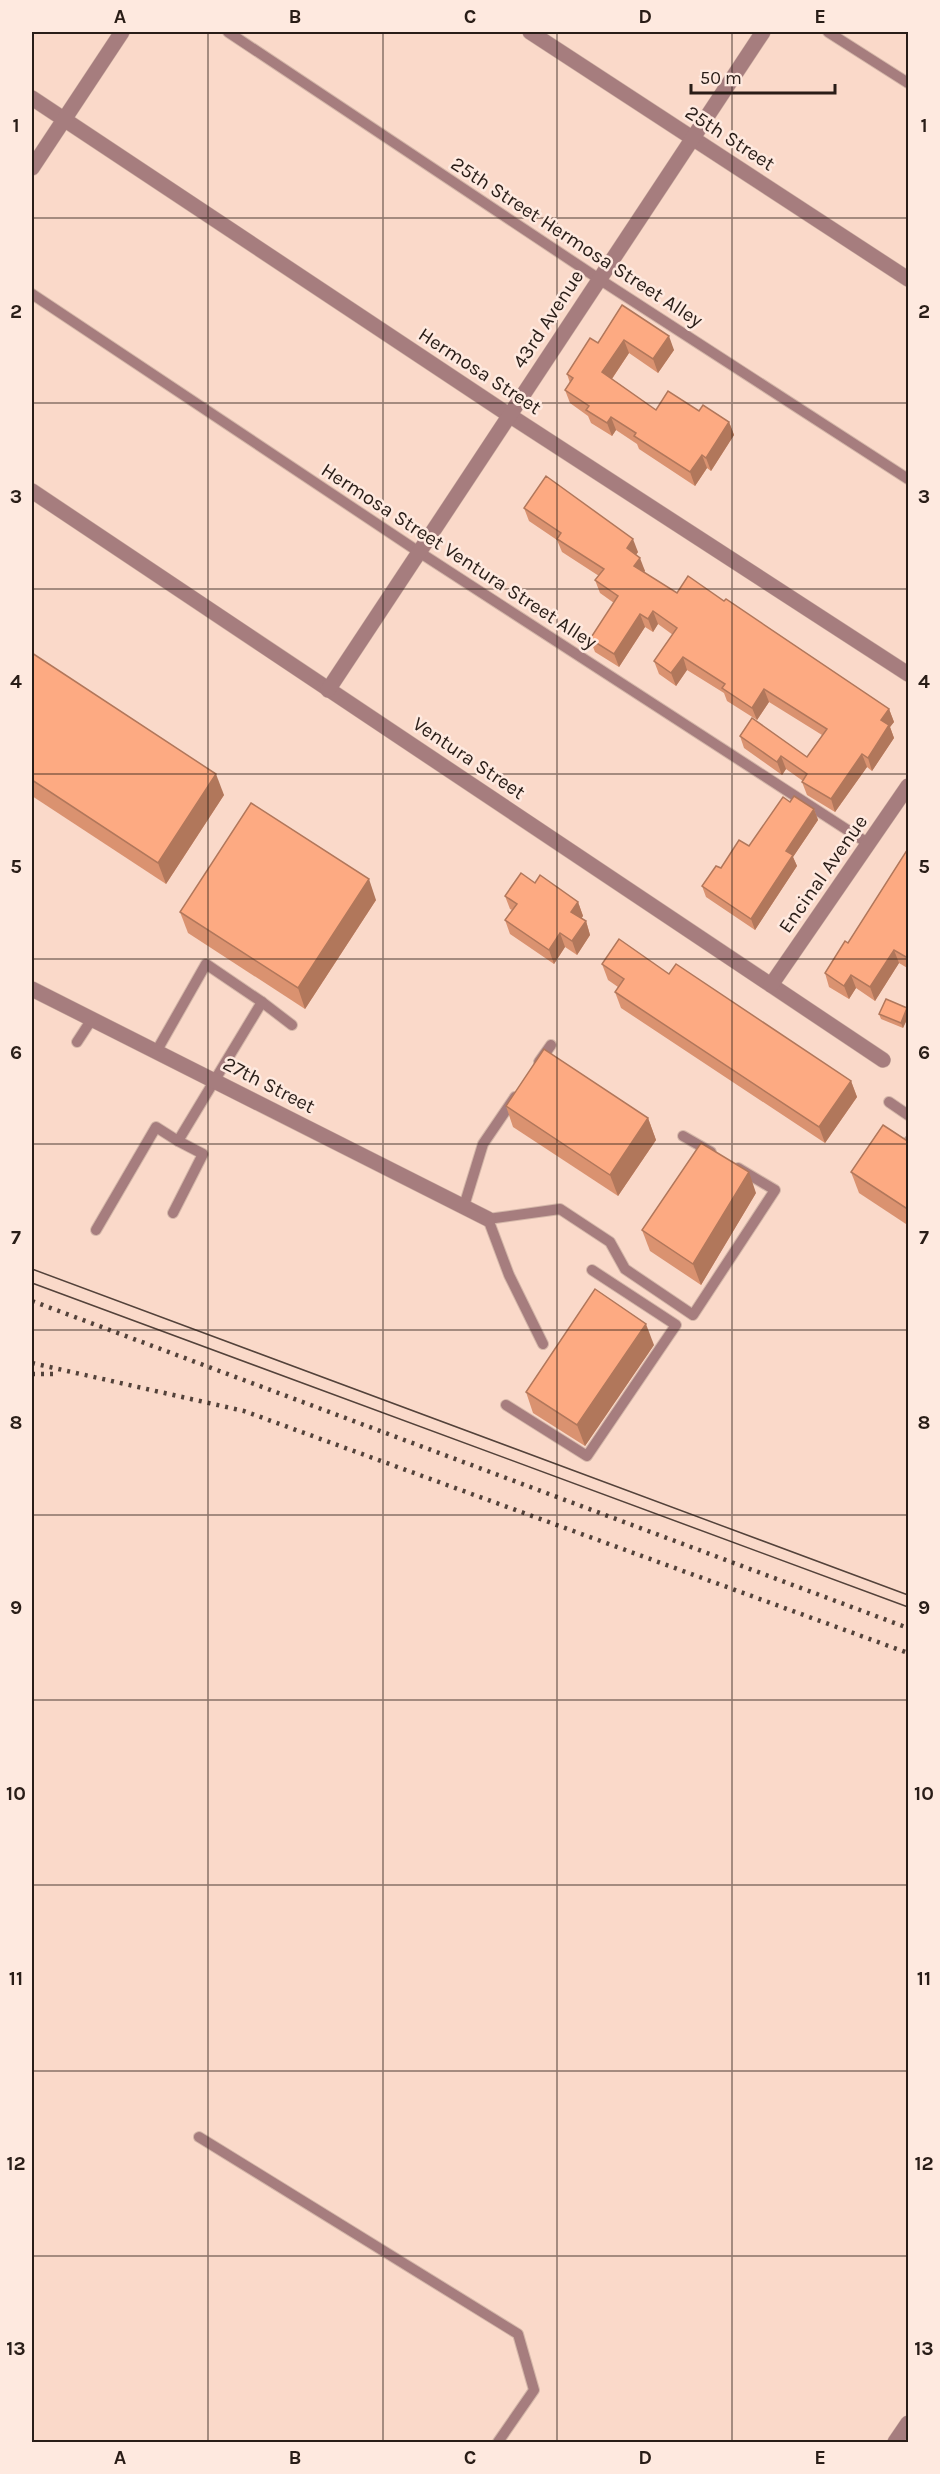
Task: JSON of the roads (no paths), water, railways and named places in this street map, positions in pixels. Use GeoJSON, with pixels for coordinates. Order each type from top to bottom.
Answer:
{"type":"FeatureCollection","features":[{"type":"Feature","properties":{"kind":"street"},"geometry":{"type":"LineString","coordinates":[[32,168],[122,32]]}},
{"type":"Feature","properties":{"kind":"street","name":"25th Street"},"geometry":{"type":"LineString","coordinates":[[530,32],[909,279]]}},
{"type":"Feature","properties":{"kind":"street","name":"43rd Avenue"},"geometry":{"type":"LineString","coordinates":[[328,690],[763,32]]}},
{"type":"Feature","properties":{"kind":"street","name":"Hermosa Street"},"geometry":{"type":"LineString","coordinates":[[32,98],[509,416],[909,674]]}},
{"type":"Feature","properties":{"kind":"street","name":"Ventura Street"},"geometry":{"type":"LineString","coordinates":[[32,491],[883,1060]]}},
{"type":"Feature","properties":{"kind":"street","name":"Encinal Avenue"},"geometry":{"type":"LineString","coordinates":[[771,985],[909,786]]}},
{"type":"Feature","properties":{"kind":"street","name":"27th Street"},"geometry":{"type":"LineString","coordinates":[[32,989],[488,1218]]}},
{"type":"Feature","properties":{"kind":"street"},"geometry":{"type":"LineString","coordinates":[[895,2442],[909,2423]]}},
{"type":"Feature","properties":{"kind":"lane","name":"25th Street Hermosa Street Alley"},"geometry":{"type":"LineString","coordinates":[[228,32],[600,279],[909,479]]}},
{"type":"Feature","properties":{"kind":"lane"},"geometry":{"type":"LineString","coordinates":[[828,32],[909,83]]}},
{"type":"Feature","properties":{"kind":"lane","name":"Hermosa Street Ventura Street Alley"},"geometry":{"type":"LineString","coordinates":[[32,294],[419,552],[869,844]]}},
{"type":"Feature","properties":{"kind":"lane"},"geometry":{"type":"LineString","coordinates":[[156,1052],[206,964],[292,1025]]}},
{"type":"Feature","properties":{"kind":"lane"},"geometry":{"type":"LineString","coordinates":[[178,1141],[262,1002]]}},
{"type":"Feature","properties":{"kind":"lane"},"geometry":{"type":"LineString","coordinates":[[77,1042],[92,1019]]}},
{"type":"Feature","properties":{"kind":"lane"},"geometry":{"type":"LineString","coordinates":[[532,1072],[551,1045]]}},
{"type":"Feature","properties":{"kind":"lane"},"geometry":{"type":"LineString","coordinates":[[464,1206],[483,1144],[520,1090]]}},
{"type":"Feature","properties":{"kind":"lane"},"geometry":{"type":"LineString","coordinates":[[889,1102],[909,1115]]}},
{"type":"Feature","properties":{"kind":"lane"},"geometry":{"type":"LineString","coordinates":[[96,1230],[156,1127],[203,1154],[173,1213]]}},
{"type":"Feature","properties":{"kind":"lane"},"geometry":{"type":"LineString","coordinates":[[543,1344],[509,1275],[488,1218],[560,1209],[610,1242],[626,1269],[693,1315],[775,1190],[683,1136]]}},
{"type":"Feature","properties":{"kind":"lane"},"geometry":{"type":"LineString","coordinates":[[506,1405],[587,1456],[676,1325],[592,1270]]}},
{"type":"Feature","properties":{"kind":"lane"},"geometry":{"type":"LineString","coordinates":[[199,2137],[518,2334],[534,2390],[498,2442]]}},
{"type":"Feature","properties":{"kind":"tram line"},"geometry":{"type":"LineString","coordinates":[[32,1269],[908,1595]]}},
{"type":"Feature","properties":{"kind":"tram line"},"geometry":{"type":"LineString","coordinates":[[32,1283],[908,1607]]}},
{"type":"Feature","properties":{"kind":"railway"},"geometry":{"type":"LineString","coordinates":[[32,1301],[908,1628]]}},
{"type":"Feature","properties":{"kind":"railway"},"geometry":{"type":"LineString","coordinates":[[32,1363],[244,1411],[908,1653]]}},
{"type":"Feature","properties":{"kind":"railway"},"geometry":{"type":"LineString","coordinates":[[32,1374],[55,1374]]}}]}
